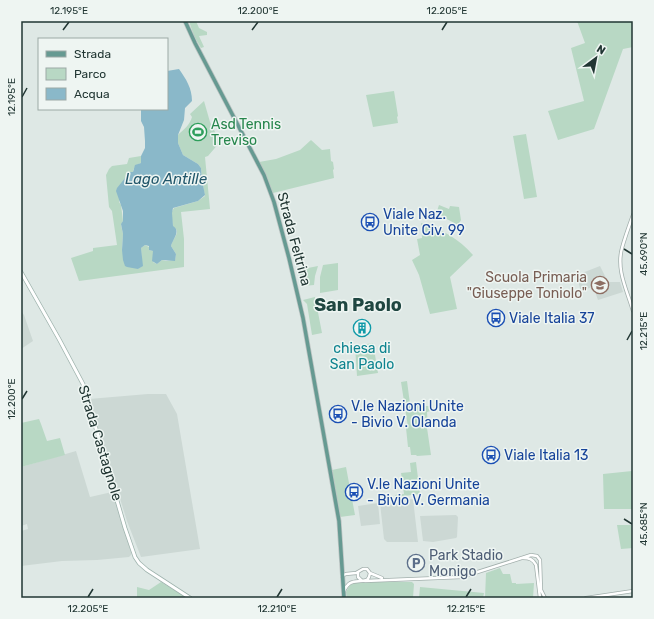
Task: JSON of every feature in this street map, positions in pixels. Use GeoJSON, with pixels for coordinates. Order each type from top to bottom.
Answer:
{"type":"FeatureCollection","features":[{"type":"Feature","properties":{"kind":"main road","name":"Strada Feltrina"},"geometry":{"type":"LineString","coordinates":[[185,21],[264,175],[274,202],[291,265],[303,318],[339,521],[344,598]]}},
{"type":"Feature","properties":{"kind":"main road","name":"Strada Castagnole"},"geometry":{"type":"LineString","coordinates":[[21,272],[81,378],[135,557],[147,570],[190,598]]}},
{"type":"Feature","properties":{"kind":"street"},"geometry":{"type":"LineString","coordinates":[[633,215],[622,248],[620,261],[622,278],[633,311]]}},
{"type":"Feature","properties":{"kind":"street"},"geometry":{"type":"LineString","coordinates":[[344,593],[347,585],[354,581],[462,577],[531,555],[537,556],[540,560],[541,590],[545,598]]}},
{"type":"Feature","properties":{"kind":"street"},"geometry":{"type":"LineString","coordinates":[[521,558],[530,558],[535,562],[537,567],[540,598]]}},
{"type":"Feature","properties":{"kind":"street"},"geometry":{"type":"LineString","coordinates":[[342,566],[350,573]]}},
{"type":"Feature","properties":{"kind":"street"},"geometry":{"type":"LineString","coordinates":[[342,576],[365,569],[377,577],[386,579]]}},
{"type":"Feature","properties":{"kind":"street"},"geometry":{"type":"LineString","coordinates":[[359,571],[358,577],[363,581]]}},
{"type":"Feature","properties":{"kind":"street"},"geometry":{"type":"LineString","coordinates":[[363,581],[368,579],[370,573]]}},
{"type":"Feature","properties":{"kind":"street"},"geometry":{"type":"LineString","coordinates":[[586,598],[633,591]]}},
{"type":"Feature","properties":{"kind":"shaded area","name":"Scuola Primaria \"Giuseppe Toniolo\""},"geometry":{"type":"Polygon","coordinates":[[[600,266],[608,282],[620,282],[623,292],[598,300],[592,287],[581,292],[577,277],[582,275],[582,273],[600,266]]]}},
{"type":"Feature","properties":{"kind":"shaded area"},"geometry":{"type":"Polygon","coordinates":[[[21,311],[24,315],[33,341],[21,349],[21,311]]]}},
{"type":"Feature","properties":{"kind":"shaded area"},"geometry":{"type":"Polygon","coordinates":[[[166,394],[177,414],[200,549],[141,557],[127,521],[89,399],[166,394]]]}},
{"type":"Feature","properties":{"kind":"shaded area"},"geometry":{"type":"Polygon","coordinates":[[[76,451],[90,497],[112,492],[131,555],[129,557],[62,561],[21,566],[21,531],[28,529],[27,524],[21,526],[21,467],[76,451]]]}},
{"type":"Feature","properties":{"kind":"shaded area"},"geometry":{"type":"Polygon","coordinates":[[[413,499],[418,542],[387,542],[384,539],[380,503],[413,499]]]}},
{"type":"Feature","properties":{"kind":"shaded area"},"geometry":{"type":"Polygon","coordinates":[[[378,503],[380,524],[361,526],[358,506],[378,503]]]}},
{"type":"Feature","properties":{"kind":"shaded area"},"geometry":{"type":"Polygon","coordinates":[[[456,515],[458,517],[456,538],[433,542],[423,541],[420,516],[456,515]]]}},
{"type":"Feature","properties":{"kind":"green space"},"geometry":{"type":"Polygon","coordinates":[[[189,21],[196,21],[199,28],[207,32],[207,35],[199,36],[204,47],[201,48],[194,36],[189,21]]]}},
{"type":"Feature","properties":{"kind":"green space"},"geometry":{"type":"Polygon","coordinates":[[[577,21],[633,21],[633,47],[623,49],[594,129],[558,140],[548,111],[584,101],[571,48],[585,43],[577,21]]]}},
{"type":"Feature","properties":{"kind":"green space"},"geometry":{"type":"Polygon","coordinates":[[[394,91],[398,123],[373,127],[366,95],[394,91]]]}},
{"type":"Feature","properties":{"kind":"green space"},"geometry":{"type":"Polygon","coordinates":[[[204,101],[210,122],[220,142],[208,156],[205,157],[210,209],[181,212],[184,239],[184,267],[79,281],[71,258],[93,251],[93,248],[117,245],[112,211],[109,207],[106,175],[112,166],[127,164],[129,158],[141,156],[141,163],[136,166],[133,172],[130,172],[119,202],[121,205],[123,221],[121,225],[123,234],[122,250],[138,269],[142,266],[141,248],[145,245],[149,247],[149,250],[153,251],[153,262],[157,264],[162,260],[175,260],[176,254],[171,246],[177,231],[173,227],[171,213],[174,208],[198,201],[205,196],[201,168],[198,164],[183,155],[178,143],[178,135],[190,122],[192,117],[190,114],[204,101]]]}},
{"type":"Feature","properties":{"kind":"green space"},"geometry":{"type":"Polygon","coordinates":[[[526,134],[537,197],[524,199],[513,136],[526,134]]]}},
{"type":"Feature","properties":{"kind":"green space"},"geometry":{"type":"Polygon","coordinates":[[[311,140],[322,150],[330,149],[331,161],[333,162],[334,169],[334,178],[273,193],[259,162],[276,159],[300,150],[311,140]]]}},
{"type":"Feature","properties":{"kind":"green space"},"geometry":{"type":"Polygon","coordinates":[[[439,205],[449,209],[450,206],[459,207],[461,220],[458,225],[443,216],[436,214],[439,205]]]}},
{"type":"Feature","properties":{"kind":"green space"},"geometry":{"type":"Polygon","coordinates":[[[421,223],[450,235],[473,255],[450,277],[457,309],[430,314],[419,275],[412,260],[420,255],[417,239],[422,238],[421,223]]]}},
{"type":"Feature","properties":{"kind":"green space"},"geometry":{"type":"Polygon","coordinates":[[[338,263],[338,290],[320,293],[320,277],[323,265],[338,263]]]}},
{"type":"Feature","properties":{"kind":"green space"},"geometry":{"type":"Polygon","coordinates":[[[318,266],[314,285],[303,286],[298,270],[318,266]]]}},
{"type":"Feature","properties":{"kind":"green space"},"geometry":{"type":"Polygon","coordinates":[[[315,297],[322,333],[312,335],[307,304],[303,300],[315,297]]]}},
{"type":"Feature","properties":{"kind":"green space"},"geometry":{"type":"Polygon","coordinates":[[[373,343],[378,373],[357,376],[355,346],[373,343]]]}},
{"type":"Feature","properties":{"kind":"green space"},"geometry":{"type":"Polygon","coordinates":[[[407,381],[410,404],[424,402],[425,406],[430,406],[430,411],[427,412],[427,428],[431,455],[411,455],[410,447],[408,447],[406,428],[408,427],[401,382],[407,381]]]}},
{"type":"Feature","properties":{"kind":"green space"},"geometry":{"type":"Polygon","coordinates":[[[39,419],[47,441],[60,438],[65,455],[21,467],[21,423],[39,419]]]}},
{"type":"Feature","properties":{"kind":"green space"},"geometry":{"type":"Polygon","coordinates":[[[416,462],[420,494],[396,497],[395,495],[404,494],[401,473],[411,472],[410,463],[416,462]]]}},
{"type":"Feature","properties":{"kind":"green space"},"geometry":{"type":"Polygon","coordinates":[[[346,467],[355,515],[340,517],[332,470],[346,467]]]}},
{"type":"Feature","properties":{"kind":"green space"},"geometry":{"type":"Polygon","coordinates":[[[633,471],[633,509],[604,509],[603,474],[633,471]]]}},
{"type":"Feature","properties":{"kind":"green space"},"geometry":{"type":"Polygon","coordinates":[[[617,525],[633,525],[633,548],[621,549],[617,525]]]}},
{"type":"Feature","properties":{"kind":"green space"},"geometry":{"type":"Polygon","coordinates":[[[500,568],[503,574],[510,574],[512,583],[534,583],[533,598],[485,598],[486,573],[500,568]]]}},
{"type":"Feature","properties":{"kind":"green space"},"geometry":{"type":"Polygon","coordinates":[[[161,582],[187,598],[137,598],[137,587],[149,590],[161,582]]]}},
{"type":"Feature","properties":{"kind":"green space"},"geometry":{"type":"Polygon","coordinates":[[[412,582],[414,584],[413,598],[347,598],[346,592],[350,585],[355,583],[412,582]]]}},
{"type":"Feature","properties":{"kind":"green space"},"geometry":{"type":"Polygon","coordinates":[[[420,587],[484,593],[483,598],[419,598],[420,587]]]}},
{"type":"Feature","properties":{"kind":"water","name":"Lago Antille"},"geometry":{"type":"Polygon","coordinates":[[[179,69],[190,88],[192,101],[185,108],[184,120],[178,135],[178,143],[183,155],[198,164],[201,168],[205,195],[198,201],[173,208],[173,226],[176,230],[176,235],[171,246],[176,254],[175,261],[162,260],[157,264],[152,261],[153,251],[149,250],[149,246],[145,245],[141,248],[143,266],[138,269],[125,266],[123,260],[123,234],[121,224],[123,221],[123,211],[116,191],[130,172],[133,172],[135,165],[141,163],[141,156],[145,148],[145,141],[144,127],[141,121],[141,110],[168,110],[168,71],[179,69]]]}},
{"type":"Feature","properties":{"kind":"place","name":"Asd Tennis Treviso"},"geometry":{"type":"Point","coordinates":[198,132]}},
{"type":"Feature","properties":{"kind":"place","name":"Viale Naz. Unite Civ. 99"},"geometry":{"type":"Point","coordinates":[370,222]}},
{"type":"Feature","properties":{"kind":"place","name":"Scuola Primaria \"Giuseppe Toniolo\""},"geometry":{"type":"Point","coordinates":[600,285]}},
{"type":"Feature","properties":{"kind":"place","name":"Viale Italia 37"},"geometry":{"type":"Point","coordinates":[496,318]}},
{"type":"Feature","properties":{"kind":"place","name":"chiesa di San Paolo"},"geometry":{"type":"Point","coordinates":[362,328]}},
{"type":"Feature","properties":{"kind":"place","name":"V.le Nazioni Unite - Bivio V. Olanda"},"geometry":{"type":"Point","coordinates":[338,414]}},
{"type":"Feature","properties":{"kind":"place","name":"Viale Italia 13"},"geometry":{"type":"Point","coordinates":[491,455]}},
{"type":"Feature","properties":{"kind":"place","name":"V.le Nazioni Unite - Bivio V. Germania"},"geometry":{"type":"Point","coordinates":[354,492]}},
{"type":"Feature","properties":{"kind":"place","name":"Park Stadio Monigo"},"geometry":{"type":"Point","coordinates":[416,563]}},
{"type":"Feature","properties":{"kind":"district","name":"San Paolo"},"geometry":{"type":"Point","coordinates":[358,305]}}]}
